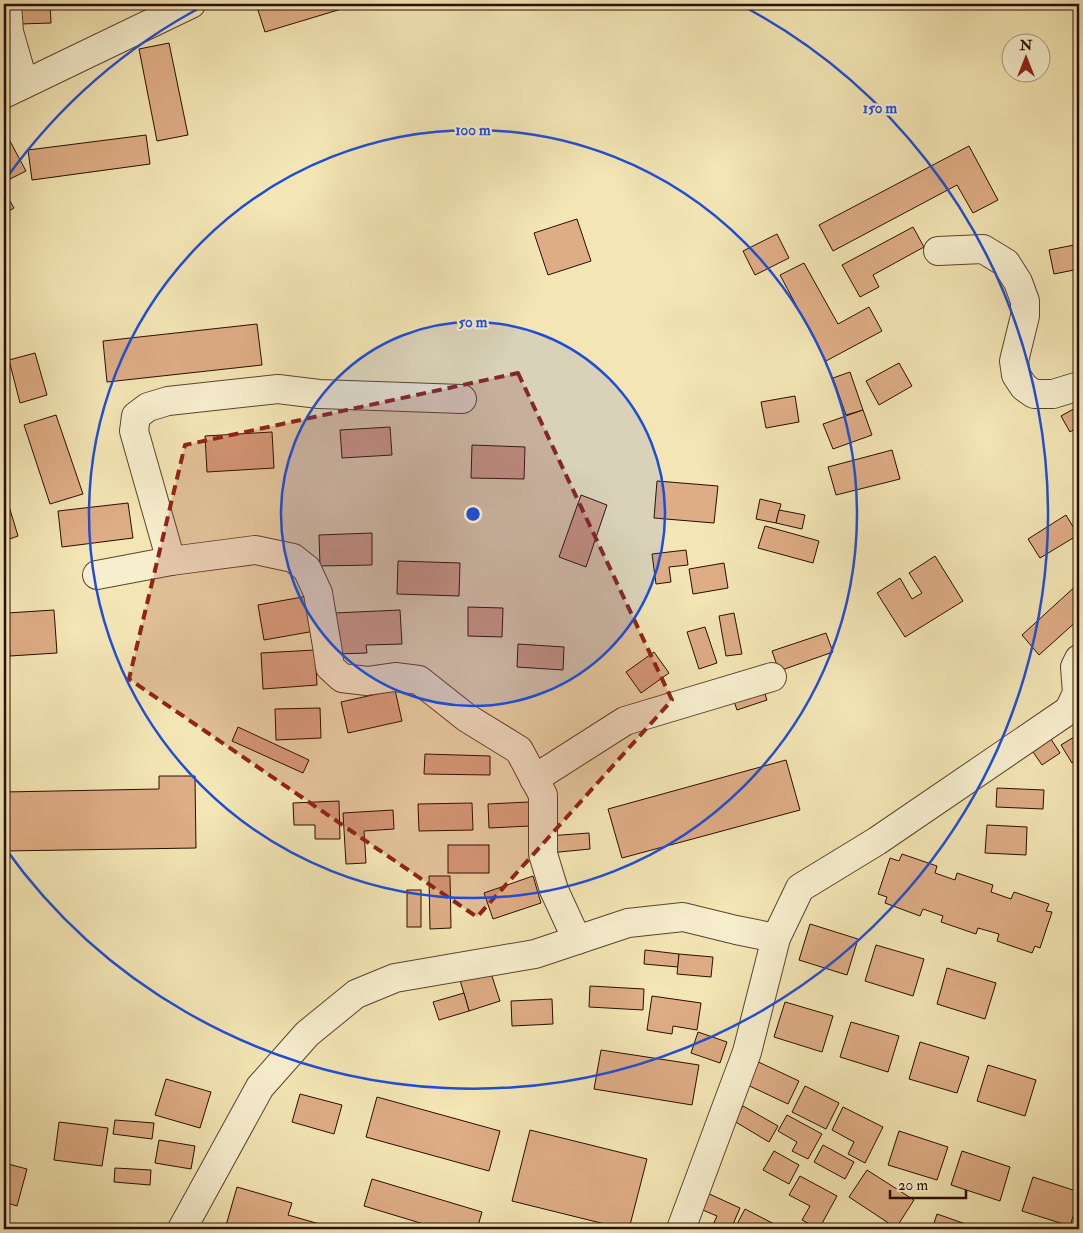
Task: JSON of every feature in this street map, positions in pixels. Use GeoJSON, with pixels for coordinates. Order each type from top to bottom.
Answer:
{"type":"FeatureCollection","features":[{"type":"Feature","properties":{"kind":"street"},"geometry":{"type":"LineString","coordinates":[[7,4],[14,89],[191,4]]}},
{"type":"Feature","properties":{"kind":"street"},"geometry":{"type":"LineString","coordinates":[[938,251],[983,249],[1006,263],[1018,282],[1025,300],[1025,316],[1014,360],[1016,375],[1024,387],[1034,394],[1052,394],[1079,386]]}},
{"type":"Feature","properties":{"kind":"street"},"geometry":{"type":"LineString","coordinates":[[171,561],[134,431],[136,416],[148,407],[168,401],[278,389],[319,394],[462,399]]}},
{"type":"Feature","properties":{"kind":"street"},"geometry":{"type":"LineString","coordinates":[[97,575],[171,561],[255,550],[293,558],[307,569],[318,593],[330,668],[342,678],[367,681],[395,677],[419,680],[467,718],[518,750],[544,795],[543,854],[554,890],[577,940]]}},
{"type":"Feature","properties":{"kind":"street"},"geometry":{"type":"LineString","coordinates":[[681,1229],[747,1052],[776,938],[800,888],[877,841],[1069,710],[1077,693],[1075,667],[1079,659]]}},
{"type":"Feature","properties":{"kind":"street"},"geometry":{"type":"LineString","coordinates":[[534,779],[625,721],[772,677]]}},
{"type":"Feature","properties":{"kind":"street"},"geometry":{"type":"LineString","coordinates":[[182,1229],[260,1087],[307,1034],[356,994],[394,978],[535,954],[628,923],[683,917],[776,938]]}},
{"type":"Feature","properties":{"kind":"highlighted area"},"geometry":{"type":"Polygon","coordinates":[[[518,373],[672,700],[477,917],[129,679],[185,445],[518,373]]]}},
{"type":"Feature","properties":{"kind":"building"},"geometry":{"type":"Polygon","coordinates":[[[19,4],[50,4],[51,23],[20,24],[19,4]]]}},
{"type":"Feature","properties":{"kind":"building"},"geometry":{"type":"Polygon","coordinates":[[[256,4],[358,4],[265,32],[256,4]]]}},
{"type":"Feature","properties":{"kind":"building"},"geometry":{"type":"Polygon","coordinates":[[[169,43],[188,135],[157,141],[139,49],[169,43]]]}},
{"type":"Feature","properties":{"kind":"building"},"geometry":{"type":"Polygon","coordinates":[[[4,130],[26,171],[4,182],[4,130]]]}},
{"type":"Feature","properties":{"kind":"building"},"geometry":{"type":"Polygon","coordinates":[[[146,135],[150,164],[32,180],[28,150],[146,135]]]}},
{"type":"Feature","properties":{"kind":"building"},"geometry":{"type":"Polygon","coordinates":[[[969,146],[998,200],[973,213],[957,185],[833,251],[819,225],[969,146]]]}},
{"type":"Feature","properties":{"kind":"building"},"geometry":{"type":"Polygon","coordinates":[[[4,191],[14,208],[4,214],[4,191]]]}},
{"type":"Feature","properties":{"kind":"building"},"geometry":{"type":"Polygon","coordinates":[[[577,219],[591,261],[548,275],[534,233],[577,219]]]}},
{"type":"Feature","properties":{"kind":"building"},"geometry":{"type":"Polygon","coordinates":[[[913,227],[924,247],[873,275],[879,287],[860,297],[842,265],[913,227]]]}},
{"type":"Feature","properties":{"kind":"building"},"geometry":{"type":"Polygon","coordinates":[[[777,234],[789,258],[755,275],[743,251],[777,234]]]}},
{"type":"Feature","properties":{"kind":"building"},"geometry":{"type":"Polygon","coordinates":[[[1079,244],[1079,269],[1054,274],[1049,250],[1079,244]]]}},
{"type":"Feature","properties":{"kind":"building"},"geometry":{"type":"Polygon","coordinates":[[[804,263],[838,324],[869,307],[882,331],[826,361],[780,275],[804,263]]]}},
{"type":"Feature","properties":{"kind":"building"},"geometry":{"type":"Polygon","coordinates":[[[257,324],[262,365],[107,382],[103,341],[257,324]]]}},
{"type":"Feature","properties":{"kind":"building"},"geometry":{"type":"Polygon","coordinates":[[[35,353],[47,395],[20,403],[9,360],[35,353]]]}},
{"type":"Feature","properties":{"kind":"building"},"geometry":{"type":"Polygon","coordinates":[[[899,363],[912,386],[879,405],[866,381],[899,363]]]}},
{"type":"Feature","properties":{"kind":"building"},"geometry":{"type":"Polygon","coordinates":[[[850,372],[863,410],[846,415],[833,378],[850,372]]]}},
{"type":"Feature","properties":{"kind":"building"},"geometry":{"type":"Polygon","coordinates":[[[795,396],[799,422],[766,428],[761,402],[795,396]]]}},
{"type":"Feature","properties":{"kind":"building"},"geometry":{"type":"Polygon","coordinates":[[[1079,406],[1079,426],[1070,432],[1061,416],[1079,406]]]}},
{"type":"Feature","properties":{"kind":"building"},"geometry":{"type":"Polygon","coordinates":[[[863,410],[872,435],[833,449],[823,424],[863,410]]]}},
{"type":"Feature","properties":{"kind":"building"},"geometry":{"type":"Polygon","coordinates":[[[56,415],[83,494],[50,504],[24,425],[56,415]]]}},
{"type":"Feature","properties":{"kind":"building"},"geometry":{"type":"Polygon","coordinates":[[[390,427],[392,455],[342,458],[340,430],[390,427]]]}},
{"type":"Feature","properties":{"kind":"building"},"geometry":{"type":"Polygon","coordinates":[[[272,432],[274,468],[207,472],[205,436],[272,432]]]}},
{"type":"Feature","properties":{"kind":"building"},"geometry":{"type":"Polygon","coordinates":[[[472,445],[525,447],[524,479],[471,478],[472,445]]]}},
{"type":"Feature","properties":{"kind":"building"},"geometry":{"type":"Polygon","coordinates":[[[892,450],[900,479],[836,495],[828,467],[892,450]]]}},
{"type":"Feature","properties":{"kind":"building"},"geometry":{"type":"Polygon","coordinates":[[[657,481],[718,486],[714,523],[654,518],[657,481]]]}},
{"type":"Feature","properties":{"kind":"building"},"geometry":{"type":"Polygon","coordinates":[[[4,493],[18,536],[4,541],[4,493]]]}},
{"type":"Feature","properties":{"kind":"building"},"geometry":{"type":"Polygon","coordinates":[[[581,495],[607,505],[586,567],[559,557],[581,495]]]}},
{"type":"Feature","properties":{"kind":"building"},"geometry":{"type":"Polygon","coordinates":[[[760,499],[781,504],[776,523],[756,519],[760,499]]]}},
{"type":"Feature","properties":{"kind":"building"},"geometry":{"type":"Polygon","coordinates":[[[128,503],[133,538],[62,547],[58,511],[128,503]]]}},
{"type":"Feature","properties":{"kind":"building"},"geometry":{"type":"Polygon","coordinates":[[[779,510],[805,515],[802,529],[776,523],[779,510]]]}},
{"type":"Feature","properties":{"kind":"building"},"geometry":{"type":"Polygon","coordinates":[[[1066,515],[1078,535],[1040,558],[1028,539],[1066,515]]]}},
{"type":"Feature","properties":{"kind":"building"},"geometry":{"type":"Polygon","coordinates":[[[765,526],[819,541],[813,563],[758,548],[765,526]]]}},
{"type":"Feature","properties":{"kind":"building"},"geometry":{"type":"Polygon","coordinates":[[[372,533],[372,565],[320,566],[319,535],[372,533]]]}},
{"type":"Feature","properties":{"kind":"building"},"geometry":{"type":"Polygon","coordinates":[[[686,550],[688,565],[669,567],[671,582],[656,584],[652,554],[686,550]]]}},
{"type":"Feature","properties":{"kind":"building"},"geometry":{"type":"Polygon","coordinates":[[[935,556],[963,601],[905,637],[877,593],[900,578],[912,599],[922,593],[909,573],[935,556]]]}},
{"type":"Feature","properties":{"kind":"building"},"geometry":{"type":"Polygon","coordinates":[[[398,561],[460,563],[459,596],[397,594],[398,561]]]}},
{"type":"Feature","properties":{"kind":"building"},"geometry":{"type":"Polygon","coordinates":[[[724,563],[728,588],[693,594],[689,569],[724,563]]]}},
{"type":"Feature","properties":{"kind":"building"},"geometry":{"type":"Polygon","coordinates":[[[1079,583],[1079,619],[1039,655],[1022,635],[1079,583]]]}},
{"type":"Feature","properties":{"kind":"building"},"geometry":{"type":"Polygon","coordinates":[[[308,596],[315,631],[264,640],[258,605],[308,596]]]}},
{"type":"Feature","properties":{"kind":"building"},"geometry":{"type":"Polygon","coordinates":[[[468,607],[503,608],[502,637],[468,636],[468,607]]]}},
{"type":"Feature","properties":{"kind":"building"},"geometry":{"type":"Polygon","coordinates":[[[54,610],[57,653],[10,656],[7,613],[54,610]]]}},
{"type":"Feature","properties":{"kind":"building"},"geometry":{"type":"Polygon","coordinates":[[[400,610],[402,644],[366,645],[367,653],[336,654],[334,613],[400,610]]]}},
{"type":"Feature","properties":{"kind":"building"},"geometry":{"type":"Polygon","coordinates":[[[734,613],[742,654],[726,656],[719,616],[734,613]]]}},
{"type":"Feature","properties":{"kind":"building"},"geometry":{"type":"Polygon","coordinates":[[[705,627],[717,663],[699,669],[687,632],[705,627]]]}},
{"type":"Feature","properties":{"kind":"building"},"geometry":{"type":"Polygon","coordinates":[[[826,633],[833,652],[779,671],[772,651],[826,633]]]}},
{"type":"Feature","properties":{"kind":"building"},"geometry":{"type":"Polygon","coordinates":[[[518,644],[564,647],[563,670],[517,667],[518,644]]]}},
{"type":"Feature","properties":{"kind":"building"},"geometry":{"type":"Polygon","coordinates":[[[315,650],[317,685],[263,689],[261,653],[315,650]]]}},
{"type":"Feature","properties":{"kind":"building"},"geometry":{"type":"Polygon","coordinates":[[[654,652],[669,673],[641,693],[626,672],[654,652]]]}},
{"type":"Feature","properties":{"kind":"building"},"geometry":{"type":"Polygon","coordinates":[[[761,683],[767,700],[737,710],[731,693],[761,683]]]}},
{"type":"Feature","properties":{"kind":"building"},"geometry":{"type":"Polygon","coordinates":[[[395,690],[402,721],[348,733],[341,702],[395,690]]]}},
{"type":"Feature","properties":{"kind":"building"},"geometry":{"type":"Polygon","coordinates":[[[320,708],[321,738],[276,740],[275,709],[320,708]]]}},
{"type":"Feature","properties":{"kind":"building"},"geometry":{"type":"Polygon","coordinates":[[[238,727],[309,760],[303,773],[232,741],[238,727]]]}},
{"type":"Feature","properties":{"kind":"building"},"geometry":{"type":"Polygon","coordinates":[[[1079,734],[1079,759],[1072,763],[1061,745],[1079,734]]]}},
{"type":"Feature","properties":{"kind":"building"},"geometry":{"type":"Polygon","coordinates":[[[1049,736],[1060,753],[1042,765],[1031,749],[1049,736]]]}},
{"type":"Feature","properties":{"kind":"building"},"geometry":{"type":"Polygon","coordinates":[[[425,754],[490,756],[490,775],[424,774],[425,754]]]}},
{"type":"Feature","properties":{"kind":"building"},"geometry":{"type":"Polygon","coordinates":[[[786,760],[800,810],[622,858],[608,809],[786,760]]]}},
{"type":"Feature","properties":{"kind":"building"},"geometry":{"type":"Polygon","coordinates":[[[159,776],[195,776],[196,848],[4,851],[4,792],[159,789],[159,776]]]}},
{"type":"Feature","properties":{"kind":"building"},"geometry":{"type":"Polygon","coordinates":[[[997,788],[1044,790],[1043,809],[996,807],[997,788]]]}},
{"type":"Feature","properties":{"kind":"building"},"geometry":{"type":"Polygon","coordinates":[[[339,801],[340,839],[315,839],[315,825],[294,825],[293,803],[339,801]]]}},
{"type":"Feature","properties":{"kind":"building"},"geometry":{"type":"Polygon","coordinates":[[[529,802],[530,826],[489,828],[488,804],[529,802]]]}},
{"type":"Feature","properties":{"kind":"building"},"geometry":{"type":"Polygon","coordinates":[[[472,803],[473,830],[419,831],[418,804],[472,803]]]}},
{"type":"Feature","properties":{"kind":"building"},"geometry":{"type":"Polygon","coordinates":[[[393,810],[394,829],[364,831],[366,863],[346,864],[343,813],[393,810]]]}},
{"type":"Feature","properties":{"kind":"building"},"geometry":{"type":"Polygon","coordinates":[[[987,825],[1027,827],[1026,855],[985,853],[987,825]]]}},
{"type":"Feature","properties":{"kind":"building"},"geometry":{"type":"Polygon","coordinates":[[[1079,827],[1079,843],[1073,830],[1079,827]]]}},
{"type":"Feature","properties":{"kind":"building"},"geometry":{"type":"Polygon","coordinates":[[[589,833],[590,849],[549,853],[547,836],[589,833]]]}},
{"type":"Feature","properties":{"kind":"building"},"geometry":{"type":"Polygon","coordinates":[[[448,845],[489,845],[489,873],[448,873],[448,845]]]}},
{"type":"Feature","properties":{"kind":"building"},"geometry":{"type":"Polygon","coordinates":[[[902,854],[937,866],[935,873],[955,880],[957,873],[993,885],[991,892],[1011,899],[1014,892],[1049,904],[1046,911],[1052,912],[1040,948],[1035,946],[1032,953],[997,941],[999,934],[978,928],[976,934],[941,922],[943,916],[923,909],[920,916],[885,903],[887,897],[878,894],[890,858],[899,861],[902,854]]]}},
{"type":"Feature","properties":{"kind":"building"},"geometry":{"type":"Polygon","coordinates":[[[429,876],[450,876],[451,928],[430,929],[429,876]]]}},
{"type":"Feature","properties":{"kind":"building"},"geometry":{"type":"Polygon","coordinates":[[[533,876],[541,903],[493,919],[484,893],[533,876]]]}},
{"type":"Feature","properties":{"kind":"building"},"geometry":{"type":"Polygon","coordinates":[[[407,890],[421,890],[421,927],[407,927],[407,890]]]}},
{"type":"Feature","properties":{"kind":"building"},"geometry":{"type":"Polygon","coordinates":[[[810,924],[858,939],[847,975],[799,960],[810,924]]]}},
{"type":"Feature","properties":{"kind":"building"},"geometry":{"type":"Polygon","coordinates":[[[876,945],[924,959],[913,996],[865,981],[876,945]]]}},
{"type":"Feature","properties":{"kind":"building"},"geometry":{"type":"Polygon","coordinates":[[[645,950],[679,954],[678,967],[644,964],[645,950]]]}},
{"type":"Feature","properties":{"kind":"building"},"geometry":{"type":"Polygon","coordinates":[[[679,954],[713,957],[711,977],[677,974],[679,954]]]}},
{"type":"Feature","properties":{"kind":"building"},"geometry":{"type":"Polygon","coordinates":[[[947,968],[996,983],[985,1019],[937,1004],[947,968]]]}},
{"type":"Feature","properties":{"kind":"building"},"geometry":{"type":"Polygon","coordinates":[[[490,970],[500,1001],[469,1011],[460,980],[490,970]]]}},
{"type":"Feature","properties":{"kind":"building"},"geometry":{"type":"Polygon","coordinates":[[[590,986],[644,989],[643,1010],[589,1007],[590,986]]]}},
{"type":"Feature","properties":{"kind":"building"},"geometry":{"type":"Polygon","coordinates":[[[464,993],[469,1011],[439,1020],[433,1002],[464,993]]]}},
{"type":"Feature","properties":{"kind":"building"},"geometry":{"type":"Polygon","coordinates":[[[652,996],[701,1003],[697,1030],[673,1026],[672,1034],[647,1030],[652,996]]]}},
{"type":"Feature","properties":{"kind":"building"},"geometry":{"type":"Polygon","coordinates":[[[552,999],[553,1024],[512,1026],[511,1001],[552,999]]]}},
{"type":"Feature","properties":{"kind":"building"},"geometry":{"type":"Polygon","coordinates":[[[785,1002],[833,1016],[822,1052],[774,1037],[785,1002]]]}},
{"type":"Feature","properties":{"kind":"building"},"geometry":{"type":"Polygon","coordinates":[[[851,1022],[899,1036],[888,1072],[840,1057],[851,1022]]]}},
{"type":"Feature","properties":{"kind":"building"},"geometry":{"type":"Polygon","coordinates":[[[698,1032],[727,1042],[720,1063],[691,1053],[698,1032]]]}},
{"type":"Feature","properties":{"kind":"building"},"geometry":{"type":"Polygon","coordinates":[[[920,1042],[969,1057],[957,1093],[909,1079],[920,1042]]]}},
{"type":"Feature","properties":{"kind":"building"},"geometry":{"type":"Polygon","coordinates":[[[601,1050],[699,1065],[692,1105],[594,1089],[601,1050]]]}},
{"type":"Feature","properties":{"kind":"building"},"geometry":{"type":"Polygon","coordinates":[[[752,1059],[799,1081],[788,1104],[741,1082],[752,1059]]]}},
{"type":"Feature","properties":{"kind":"building"},"geometry":{"type":"Polygon","coordinates":[[[988,1065],[1036,1080],[1025,1116],[977,1101],[988,1065]]]}},
{"type":"Feature","properties":{"kind":"building"},"geometry":{"type":"Polygon","coordinates":[[[166,1079],[211,1092],[200,1128],[155,1115],[166,1079]]]}},
{"type":"Feature","properties":{"kind":"building"},"geometry":{"type":"Polygon","coordinates":[[[805,1086],[839,1103],[826,1129],[792,1112],[805,1086]]]}},
{"type":"Feature","properties":{"kind":"building"},"geometry":{"type":"Polygon","coordinates":[[[300,1094],[342,1105],[334,1134],[292,1122],[300,1094]]]}},
{"type":"Feature","properties":{"kind":"building"},"geometry":{"type":"Polygon","coordinates":[[[377,1097],[500,1131],[489,1171],[366,1137],[377,1097]]]}},
{"type":"Feature","properties":{"kind":"building"},"geometry":{"type":"Polygon","coordinates":[[[743,1106],[778,1126],[769,1142],[734,1121],[743,1106]]]}},
{"type":"Feature","properties":{"kind":"building"},"geometry":{"type":"Polygon","coordinates":[[[843,1107],[883,1127],[865,1163],[848,1154],[854,1142],[832,1130],[843,1107]]]}},
{"type":"Feature","properties":{"kind":"building"},"geometry":{"type":"Polygon","coordinates":[[[787,1115],[822,1134],[808,1159],[792,1151],[797,1142],[778,1131],[787,1115]]]}},
{"type":"Feature","properties":{"kind":"building"},"geometry":{"type":"Polygon","coordinates":[[[115,1120],[154,1123],[152,1139],[113,1134],[115,1120]]]}},
{"type":"Feature","properties":{"kind":"building"},"geometry":{"type":"Polygon","coordinates":[[[59,1122],[108,1128],[102,1166],[54,1160],[59,1122]]]}},
{"type":"Feature","properties":{"kind":"building"},"geometry":{"type":"Polygon","coordinates":[[[530,1130],[647,1159],[629,1229],[512,1201],[530,1130]]]}},
{"type":"Feature","properties":{"kind":"building"},"geometry":{"type":"Polygon","coordinates":[[[899,1131],[948,1147],[937,1180],[888,1165],[899,1131]]]}},
{"type":"Feature","properties":{"kind":"building"},"geometry":{"type":"Polygon","coordinates":[[[159,1140],[195,1146],[191,1169],[155,1163],[159,1140]]]}},
{"type":"Feature","properties":{"kind":"building"},"geometry":{"type":"Polygon","coordinates":[[[823,1145],[854,1162],[845,1179],[814,1162],[823,1145]]]}},
{"type":"Feature","properties":{"kind":"building"},"geometry":{"type":"Polygon","coordinates":[[[774,1151],[799,1165],[789,1184],[763,1170],[774,1151]]]}},
{"type":"Feature","properties":{"kind":"building"},"geometry":{"type":"Polygon","coordinates":[[[962,1151],[1010,1167],[1000,1201],[951,1185],[962,1151]]]}},
{"type":"Feature","properties":{"kind":"building"},"geometry":{"type":"Polygon","coordinates":[[[4,1163],[27,1169],[17,1206],[4,1202],[4,1163]]]}},
{"type":"Feature","properties":{"kind":"building"},"geometry":{"type":"Polygon","coordinates":[[[115,1168],[151,1170],[150,1185],[114,1182],[115,1168]]]}},
{"type":"Feature","properties":{"kind":"building"},"geometry":{"type":"Polygon","coordinates":[[[867,1170],[914,1200],[896,1228],[849,1197],[867,1170]]]}},
{"type":"Feature","properties":{"kind":"building"},"geometry":{"type":"Polygon","coordinates":[[[800,1176],[837,1196],[819,1229],[802,1220],[810,1206],[789,1195],[800,1176]]]}},
{"type":"Feature","properties":{"kind":"building"},"geometry":{"type":"Polygon","coordinates":[[[1033,1177],[1079,1192],[1079,1198],[1070,1226],[1022,1211],[1033,1177]]]}},
{"type":"Feature","properties":{"kind":"building"},"geometry":{"type":"Polygon","coordinates":[[[372,1179],[482,1212],[477,1229],[440,1229],[364,1206],[372,1179]]]}},
{"type":"Feature","properties":{"kind":"building"},"geometry":{"type":"Polygon","coordinates":[[[237,1187],[292,1203],[288,1215],[337,1229],[225,1229],[237,1187]]]}},
{"type":"Feature","properties":{"kind":"building"},"geometry":{"type":"Polygon","coordinates":[[[705,1192],[740,1208],[731,1229],[711,1229],[717,1216],[698,1208],[705,1192]]]}},
{"type":"Feature","properties":{"kind":"building"},"geometry":{"type":"Polygon","coordinates":[[[745,1209],[782,1228],[735,1228],[745,1209]]]}},
{"type":"Feature","properties":{"kind":"building"},"geometry":{"type":"Polygon","coordinates":[[[937,1214],[980,1229],[932,1229],[937,1214]]]}}]}
